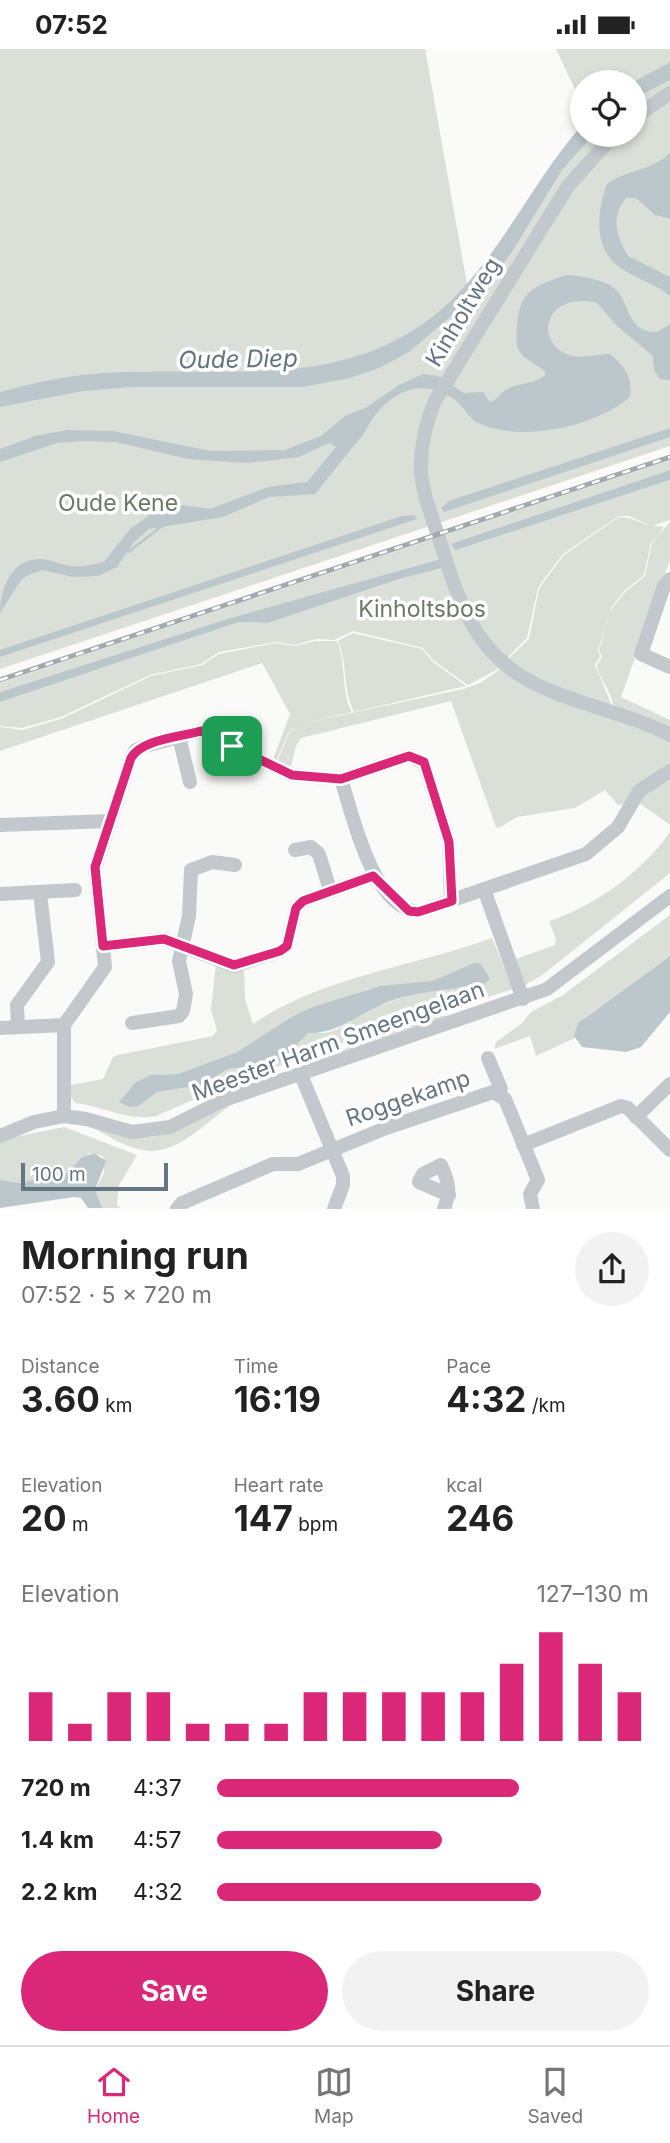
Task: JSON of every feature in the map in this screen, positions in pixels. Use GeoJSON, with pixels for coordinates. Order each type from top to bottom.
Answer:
{"type":"FeatureCollection","features":[{"type":"Feature","properties":{"kind":"street"},"geometry":{"type":"LineString","coordinates":[[647,109],[670,93]]}},
{"type":"Feature","properties":{"kind":"street","name":"Kinholtweg"},"geometry":{"type":"LineString","coordinates":[[603,147],[568,185],[438,396],[424,436],[421,465],[423,490],[467,618],[498,659],[538,685],[630,716],[670,735]]}},
{"type":"Feature","properties":{"kind":"street"},"geometry":{"type":"LineString","coordinates":[[670,579],[664,586],[641,654],[670,667]]}},
{"type":"Feature","properties":{"kind":"street"},"geometry":{"type":"LineString","coordinates":[[64,1116],[64,1025],[105,967],[95,867],[133,754],[145,746],[201,731],[284,772],[341,779],[409,756],[424,762],[449,842],[452,901]]}},
{"type":"Feature","properties":{"kind":"street"},"geometry":{"type":"LineString","coordinates":[[179,737],[190,782]]}},
{"type":"Feature","properties":{"kind":"street"},"geometry":{"type":"LineString","coordinates":[[341,779],[373,876],[409,911],[418,912],[586,854],[618,827],[639,791],[670,771]]}},
{"type":"Feature","properties":{"kind":"street"},"geometry":{"type":"LineString","coordinates":[[0,825],[110,821]]}},
{"type":"Feature","properties":{"kind":"street"},"geometry":{"type":"LineString","coordinates":[[295,850],[311,847],[319,854],[330,890]]}},
{"type":"Feature","properties":{"kind":"street"},"geometry":{"type":"LineString","coordinates":[[132,1023],[180,1016],[186,994],[179,961],[188,916],[191,870],[212,862],[235,865]]}},
{"type":"Feature","properties":{"kind":"street"},"geometry":{"type":"LineString","coordinates":[[103,946],[164,939],[234,965],[280,951],[287,946],[296,908],[303,901],[373,876]]}},
{"type":"Feature","properties":{"kind":"street"},"geometry":{"type":"LineString","coordinates":[[484,889],[523,999]]}},
{"type":"Feature","properties":{"kind":"street"},"geometry":{"type":"LineString","coordinates":[[0,894],[75,890]]}},
{"type":"Feature","properties":{"kind":"street"},"geometry":{"type":"LineString","coordinates":[[18,1027],[17,1005],[48,962],[40,893]]}},
{"type":"Feature","properties":{"kind":"street","name":"Meester Harm Smeengelaan"},"geometry":{"type":"LineString","coordinates":[[0,1136],[34,1122],[64,1116],[86,1119],[125,1131],[153,1131],[178,1123],[224,1100],[547,989],[669,898]]}},
{"type":"Feature","properties":{"kind":"street"},"geometry":{"type":"LineString","coordinates":[[0,1028],[64,1025]]}},
{"type":"Feature","properties":{"kind":"street","name":"Roggekamp"},"geometry":{"type":"LineString","coordinates":[[488,1058],[501,1089],[499,1093],[538,1180],[530,1194],[533,1209]]}},
{"type":"Feature","properties":{"kind":"street"},"geometry":{"type":"LineString","coordinates":[[300,1075],[343,1176],[343,1185],[334,1209]]}},
{"type":"Feature","properties":{"kind":"street"},"geometry":{"type":"LineString","coordinates":[[636,1117],[670,1084]]}},
{"type":"Feature","properties":{"kind":"street","name":"Roggekamp"},"geometry":{"type":"LineString","coordinates":[[177,1209],[183,1203],[273,1164],[298,1164],[386,1128],[454,1108],[490,1093],[499,1093]]}},
{"type":"Feature","properties":{"kind":"street"},"geometry":{"type":"LineString","coordinates":[[523,1145],[617,1106],[628,1108],[670,1150]]}},
{"type":"Feature","properties":{"kind":"green space"},"geometry":{"type":"Polygon","coordinates":[[[0,49],[425,49],[467,284],[428,319],[389,344],[348,359],[306,368],[262,371],[90,374],[0,392],[0,49]]]}},
{"type":"Feature","properties":{"kind":"green space"},"geometry":{"type":"Polygon","coordinates":[[[556,49],[670,49],[670,62],[647,74],[647,70],[570,70],[570,79],[556,49]]]}},
{"type":"Feature","properties":{"kind":"green space","name":"Oude Kene"},"geometry":{"type":"Polygon","coordinates":[[[670,70],[670,446],[0,669],[0,407],[33,394],[299,375],[387,351],[463,294],[574,147],[647,147],[647,82],[670,70]]]}},
{"type":"Feature","properties":{"kind":"green space"},"geometry":{"type":"Polygon","coordinates":[[[670,460],[670,470],[453,543],[456,550],[670,480],[670,520],[652,526],[629,516],[619,516],[563,554],[538,588],[527,638],[505,660],[477,628],[442,536],[670,460]]]}},
{"type":"Feature","properties":{"kind":"green space"},"geometry":{"type":"Polygon","coordinates":[[[619,517],[663,526],[660,534],[651,543],[644,575],[624,591],[611,608],[598,650],[600,657],[595,665],[612,706],[540,682],[506,661],[529,639],[539,589],[564,555],[619,517]]]}},
{"type":"Feature","properties":{"kind":"green space"},"geometry":{"type":"Polygon","coordinates":[[[670,522],[670,560],[621,697],[670,720],[670,731],[613,707],[597,665],[602,657],[599,650],[610,611],[625,592],[645,576],[652,543],[670,522]]]}},
{"type":"Feature","properties":{"kind":"green space","name":"Kinholtsbos"},"geometry":{"type":"Polygon","coordinates":[[[436,538],[500,668],[468,685],[433,660],[423,648],[353,631],[334,640],[315,639],[296,645],[275,642],[219,652],[201,664],[150,675],[61,717],[22,728],[0,726],[0,702],[239,622],[268,623],[419,573],[439,559],[230,618],[0,692],[0,683],[436,538]]]}},
{"type":"Feature","properties":{"kind":"green space"},"geometry":{"type":"Polygon","coordinates":[[[353,633],[422,649],[432,661],[466,686],[354,712],[338,641],[353,633]]]}},
{"type":"Feature","properties":{"kind":"green space"},"geometry":{"type":"Polygon","coordinates":[[[315,641],[337,641],[346,694],[352,712],[305,723],[463,689],[480,683],[502,668],[670,740],[670,765],[625,804],[618,805],[605,790],[575,808],[517,817],[499,828],[496,827],[451,701],[301,738],[296,746],[290,771],[276,764],[289,733],[301,723],[288,733],[275,764],[272,762],[290,714],[262,663],[0,751],[0,727],[22,730],[61,719],[151,676],[202,665],[219,654],[275,643],[296,646],[315,641]]]}},
{"type":"Feature","properties":{"kind":"green space"},"geometry":{"type":"Polygon","coordinates":[[[670,779],[670,825],[639,803],[644,795],[670,779]]]}},
{"type":"Feature","properties":{"kind":"green space"},"geometry":{"type":"Polygon","coordinates":[[[670,832],[670,873],[541,976],[523,986],[513,960],[555,945],[556,939],[549,921],[566,915],[616,886],[646,861],[670,832]]]}},
{"type":"Feature","properties":{"kind":"green space"},"geometry":{"type":"Polygon","coordinates":[[[670,915],[670,956],[584,1018],[575,1038],[536,1056],[530,1036],[494,1049],[496,1042],[522,1023],[531,1012],[563,995],[670,915]]]}},
{"type":"Feature","properties":{"kind":"green space"},"geometry":{"type":"Polygon","coordinates":[[[492,938],[513,989],[452,1009],[401,1010],[381,1017],[333,1049],[248,1076],[156,1116],[126,1115],[75,1103],[71,1097],[71,1085],[103,1079],[113,1057],[213,1036],[217,1030],[211,1010],[216,963],[244,967],[245,999],[253,1024],[309,994],[339,983],[492,938]],[[474,963],[432,981],[369,989],[293,1016],[237,1052],[178,1074],[151,1075],[157,1092],[202,1085],[228,1069],[280,1062],[308,1032],[325,1033],[336,1030],[377,1006],[410,995],[474,963]]]}},
{"type":"Feature","properties":{"kind":"green space"},"geometry":{"type":"Polygon","coordinates":[[[404,1016],[458,1016],[339,1053],[380,1026],[404,1016]]]}},
{"type":"Feature","properties":{"kind":"green space"},"geometry":{"type":"Polygon","coordinates":[[[233,1104],[179,1143],[155,1151],[129,1146],[91,1127],[132,1137],[153,1137],[233,1104]]]}},
{"type":"Feature","properties":{"kind":"green space"},"geometry":{"type":"Polygon","coordinates":[[[64,1127],[137,1155],[119,1185],[117,1204],[120,1208],[102,1208],[95,1191],[104,1173],[103,1156],[90,1153],[61,1180],[41,1178],[20,1183],[0,1180],[0,1140],[64,1127]]]}},
{"type":"Feature","properties":{"kind":"shaded area"},"geometry":{"type":"Polygon","coordinates":[[[670,62],[670,80],[647,92],[647,74],[670,62]]]}},
{"type":"Feature","properties":{"kind":"shaded area"},"geometry":{"type":"Polygon","coordinates":[[[570,140],[570,147],[582,147],[562,170],[512,252],[481,291],[409,352],[379,368],[350,378],[302,387],[133,387],[83,391],[0,407],[0,392],[59,378],[120,372],[291,369],[331,363],[370,351],[408,333],[445,306],[465,286],[500,241],[570,140]]]}},
{"type":"Feature","properties":{"kind":"shaded area"},"geometry":{"type":"Polygon","coordinates":[[[670,153],[670,219],[655,215],[636,198],[626,198],[618,212],[617,227],[628,256],[670,277],[670,296],[630,274],[610,258],[601,239],[599,216],[607,184],[656,163],[670,153]]]}},
{"type":"Feature","properties":{"kind":"shaded area"},"geometry":{"type":"Polygon","coordinates":[[[566,275],[591,279],[614,288],[640,328],[657,332],[670,324],[670,380],[660,379],[654,370],[653,356],[616,325],[597,303],[580,301],[566,304],[550,318],[550,338],[556,347],[571,356],[610,354],[620,363],[627,373],[631,390],[630,397],[615,408],[578,424],[557,429],[515,432],[478,423],[458,403],[441,392],[415,389],[403,392],[381,408],[315,494],[269,497],[223,517],[149,529],[133,543],[117,567],[98,576],[73,577],[43,570],[30,574],[22,579],[0,613],[8,578],[20,565],[28,561],[42,559],[75,566],[104,562],[130,529],[161,507],[182,505],[210,509],[268,487],[307,482],[336,447],[329,443],[299,457],[247,463],[188,459],[116,442],[57,443],[0,462],[0,449],[35,436],[67,430],[113,431],[210,451],[285,450],[321,436],[345,416],[367,407],[399,385],[423,374],[438,376],[464,393],[483,392],[490,402],[507,389],[545,375],[545,371],[520,353],[516,335],[519,313],[531,291],[566,275]]]}},
{"type":"Feature","properties":{"kind":"shaded area"},"geometry":{"type":"Polygon","coordinates":[[[670,428],[670,437],[444,512],[441,508],[449,501],[670,428]]]}},
{"type":"Feature","properties":{"kind":"shaded area"},"geometry":{"type":"Polygon","coordinates":[[[670,470],[670,480],[456,550],[452,547],[453,543],[670,470]]]}},
{"type":"Feature","properties":{"kind":"shaded area"},"geometry":{"type":"Polygon","coordinates":[[[414,515],[417,519],[0,657],[0,650],[402,516],[414,515]]]}},
{"type":"Feature","properties":{"kind":"shaded area"},"geometry":{"type":"Polygon","coordinates":[[[440,559],[441,567],[438,569],[268,623],[239,622],[0,702],[0,692],[230,618],[440,559]]]}},
{"type":"Feature","properties":{"kind":"shaded area"},"geometry":{"type":"Polygon","coordinates":[[[670,956],[670,1012],[641,1047],[626,1052],[582,1047],[574,1036],[578,1023],[670,956]]]}},
{"type":"Feature","properties":{"kind":"shaded area"},"geometry":{"type":"Polygon","coordinates":[[[474,963],[480,963],[490,979],[485,983],[393,1000],[331,1030],[308,1033],[280,1062],[228,1069],[202,1085],[157,1092],[138,1106],[129,1107],[119,1102],[136,1082],[151,1075],[178,1074],[237,1052],[293,1016],[313,1007],[380,986],[432,981],[474,963]]]}},
{"type":"Feature","properties":{"kind":"shaded area"},"geometry":{"type":"Polygon","coordinates":[[[94,1153],[106,1161],[95,1190],[102,1208],[88,1208],[81,1198],[74,1197],[0,1208],[0,1180],[20,1183],[41,1178],[61,1180],[81,1158],[94,1153]]]}},
{"type":"Feature","properties":{"kind":"waterway","name":"Oude Diep"},"geometry":{"type":"LineString","coordinates":[[128,552],[162,526]]}},
{"type":"Feature","properties":{"kind":"railway"},"geometry":{"type":"LineString","coordinates":[[0,680],[670,457]]}},
{"type":"Feature","properties":{"kind":"route"},"geometry":{"type":"LineString","coordinates":[[201,731],[232,746],[292,775],[341,779],[409,756],[424,762],[449,842],[452,901],[418,912],[409,911],[373,876],[303,901],[296,908],[287,946],[280,951],[234,965],[164,939],[103,946],[95,867],[133,754],[145,746],[201,731]]}}]}
